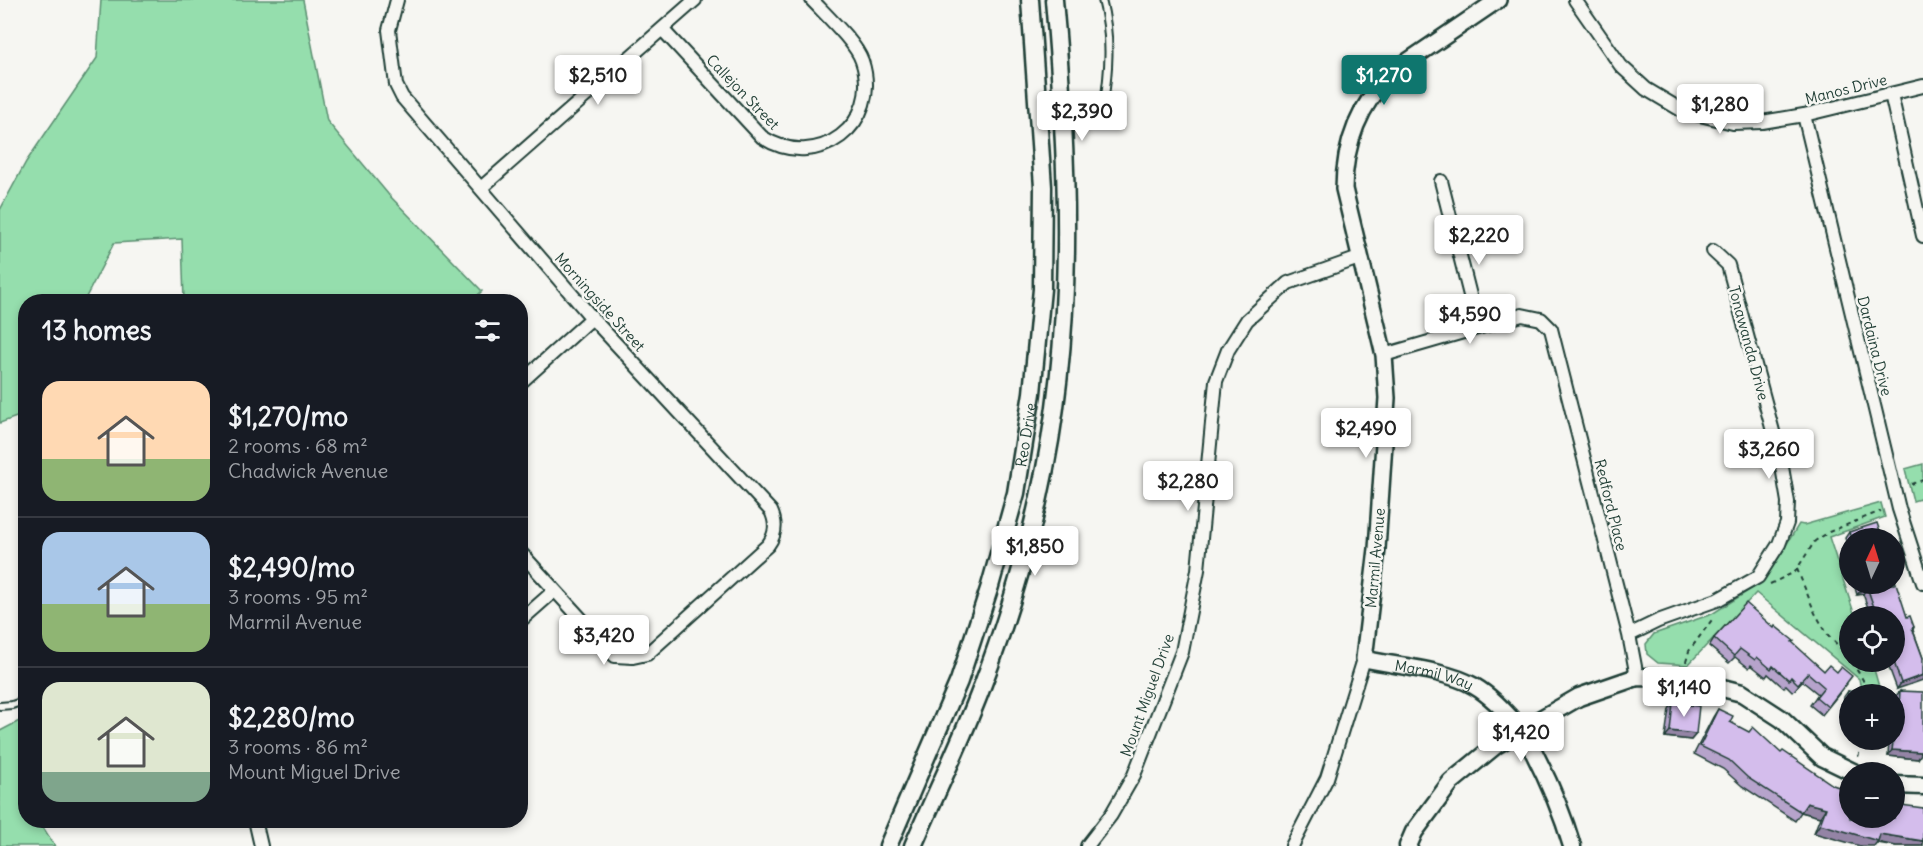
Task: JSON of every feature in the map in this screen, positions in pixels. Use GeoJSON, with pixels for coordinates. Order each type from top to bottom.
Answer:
{"type":"FeatureCollection","features":[{"type":"Feature","properties":{"kind":"main road","name":"Reo Drive"},"geometry":{"type":"LineString","coordinates":[[888,846],[958,681],[990,586],[1018,482],[1032,393],[1042,289],[1043,188],[1030,0]]}},
{"type":"Feature","properties":{"kind":"main road","name":"Reo Drive"},"geometry":{"type":"LineString","coordinates":[[913,846],[983,681],[1015,586],[1039,496],[1047,451],[1056,395],[1066,286],[1067,184],[1054,0]]}},
{"type":"Feature","properties":{"kind":"main road"},"geometry":{"type":"LineString","coordinates":[[1407,846],[1414,832],[1451,782],[1496,745],[1578,697],[1637,677],[1683,678],[1742,693],[1782,719],[1822,757],[1839,765]]}},
{"type":"Feature","properties":{"kind":"main road"},"geometry":{"type":"LineString","coordinates":[[1522,730],[1540,762],[1562,811],[1572,846]]}},
{"type":"Feature","properties":{"kind":"main road"},"geometry":{"type":"LineString","coordinates":[[1905,785],[1923,786]]}},
{"type":"Feature","properties":{"kind":"street","name":"Morningside Street"},"geometry":{"type":"LineString","coordinates":[[397,0],[389,30],[396,85],[402,97],[592,318],[771,511],[773,516],[774,534],[768,545],[647,654],[615,656],[528,561]]}},
{"type":"Feature","properties":{"kind":"street"},"geometry":{"type":"LineString","coordinates":[[481,188],[695,0]]}},
{"type":"Feature","properties":{"kind":"street","name":"Callejon Street"},"geometry":{"type":"LineString","coordinates":[[662,29],[762,137],[771,143],[792,150],[812,149],[830,143],[853,123],[863,103],[866,82],[859,53],[812,0]]}},
{"type":"Feature","properties":{"kind":"street","name":"Marmil Avenue"},"geometry":{"type":"LineString","coordinates":[[1292,846],[1327,778],[1364,659],[1375,570],[1386,408],[1384,355],[1344,189],[1344,172],[1350,139],[1362,110],[1380,84],[1392,72],[1498,0]]}},
{"type":"Feature","properties":{"kind":"street","name":"Manos Drive"},"geometry":{"type":"LineString","coordinates":[[1575,0],[1621,66],[1646,88],[1683,111],[1733,123],[1762,122],[1804,115],[1923,86]]}},
{"type":"Feature","properties":{"kind":"street"},"geometry":{"type":"LineString","coordinates":[[1891,94],[1923,237]]}},
{"type":"Feature","properties":{"kind":"street","name":"Dardaina Drive"},"geometry":{"type":"LineString","coordinates":[[1804,115],[1899,508],[1923,583]]}},
{"type":"Feature","properties":{"kind":"street"},"geometry":{"type":"LineString","coordinates":[[1384,355],[1478,327],[1441,181]]}},
{"type":"Feature","properties":{"kind":"street","name":"Tonawanda Drive"},"geometry":{"type":"LineString","coordinates":[[1629,636],[1658,621],[1717,600],[1758,577],[1779,543],[1787,523],[1788,502],[1781,461],[1728,265],[1713,251]]}},
{"type":"Feature","properties":{"kind":"street","name":"Mount Miguel Drive"},"geometry":{"type":"LineString","coordinates":[[1086,846],[1111,815],[1134,775],[1182,652],[1198,570],[1216,381],[1228,350],[1247,320],[1288,284],[1359,258]]}},
{"type":"Feature","properties":{"kind":"street","name":"Redford Place"},"geometry":{"type":"LineString","coordinates":[[1478,327],[1522,315],[1541,319],[1551,329],[1629,636],[1637,677]]}},
{"type":"Feature","properties":{"kind":"street"},"geometry":{"type":"LineString","coordinates":[[528,376],[592,318]]}},
{"type":"Feature","properties":{"kind":"street"},"geometry":{"type":"LineString","coordinates":[[528,614],[554,591]]}},
{"type":"Feature","properties":{"kind":"street","name":"Marmil Way"},"geometry":{"type":"LineString","coordinates":[[1364,659],[1438,674],[1473,685],[1495,701],[1522,730]]}},
{"type":"Feature","properties":{"kind":"street"},"geometry":{"type":"LineString","coordinates":[[255,828],[261,846]]}},
{"type":"Feature","properties":{"kind":"lane"},"geometry":{"type":"LineString","coordinates":[[1102,0],[1108,28],[1109,56],[1103,110]]}},
{"type":"Feature","properties":{"kind":"lane"},"geometry":{"type":"LineString","coordinates":[[0,706],[18,703]]}},
{"type":"Feature","properties":{"kind":"path"},"geometry":{"type":"LineString","coordinates":[[1911,484],[1923,480]]}},
{"type":"Feature","properties":{"kind":"path"},"geometry":{"type":"LineString","coordinates":[[1797,569],[1815,614],[1828,635],[1839,647]]}},
{"type":"Feature","properties":{"kind":"green space"},"geometry":{"type":"Polygon","coordinates":[[[101,0],[303,0],[327,121],[388,194],[482,291],[479,294],[184,294],[182,239],[114,243],[88,294],[18,294],[18,417],[0,423],[0,210],[26,162],[97,58],[101,0]]]}},
{"type":"Feature","properties":{"kind":"green space"},"geometry":{"type":"Polygon","coordinates":[[[1923,464],[1923,498],[1913,501],[1905,469],[1923,464]]]}},
{"type":"Feature","properties":{"kind":"green space"},"geometry":{"type":"Polygon","coordinates":[[[1881,503],[1885,517],[1854,528],[1839,528],[1839,533],[1829,537],[1839,567],[1839,594],[1848,594],[1852,606],[1839,606],[1839,662],[1756,593],[1688,665],[1658,663],[1647,654],[1646,644],[1654,634],[1712,614],[1759,584],[1799,524],[1804,525],[1881,503]]]}},
{"type":"Feature","properties":{"kind":"green space"},"geometry":{"type":"Polygon","coordinates":[[[1851,672],[1875,672],[1878,684],[1860,684],[1859,679],[1851,672]]]}},
{"type":"Feature","properties":{"kind":"green space"},"geometry":{"type":"Polygon","coordinates":[[[18,722],[18,828],[43,828],[55,846],[0,846],[0,731],[18,722]]]}},
{"type":"Feature","properties":{"kind":"building"},"geometry":{"type":"Polygon","coordinates":[[[1877,523],[1879,528],[1861,528],[1877,523]]]}},
{"type":"Feature","properties":{"kind":"building"},"geometry":{"type":"Polygon","coordinates":[[[1869,594],[1900,594],[1903,606],[1874,606],[1869,594]]]}},
{"type":"Feature","properties":{"kind":"building"},"geometry":{"type":"Polygon","coordinates":[[[1746,603],[1774,628],[1775,626],[1794,641],[1792,642],[1824,671],[1829,665],[1837,672],[1839,670],[1839,672],[1847,672],[1852,676],[1846,684],[1839,684],[1839,693],[1828,707],[1816,697],[1824,687],[1808,673],[1798,684],[1791,677],[1789,680],[1773,666],[1771,669],[1757,657],[1755,660],[1740,649],[1734,656],[1714,638],[1746,603]]]}},
{"type":"Feature","properties":{"kind":"building"},"geometry":{"type":"Polygon","coordinates":[[[1905,611],[1907,617],[1910,616],[1923,658],[1923,675],[1901,683],[1897,672],[1905,672],[1905,611]]]}},
{"type":"Feature","properties":{"kind":"building"},"geometry":{"type":"Polygon","coordinates":[[[1905,691],[1923,692],[1922,752],[1892,750],[1905,750],[1905,691]]]}},
{"type":"Feature","properties":{"kind":"building"},"geometry":{"type":"Polygon","coordinates":[[[1673,703],[1699,706],[1696,734],[1670,731],[1673,703]]]}},
{"type":"Feature","properties":{"kind":"building"},"geometry":{"type":"Polygon","coordinates":[[[1718,709],[1733,716],[1730,722],[1749,732],[1753,727],[1781,753],[1783,751],[1839,787],[1839,828],[1905,828],[1905,806],[1923,808],[1923,841],[1880,834],[1878,841],[1820,824],[1826,808],[1807,803],[1801,812],[1748,778],[1729,760],[1700,746],[1718,709]]]}}]}
